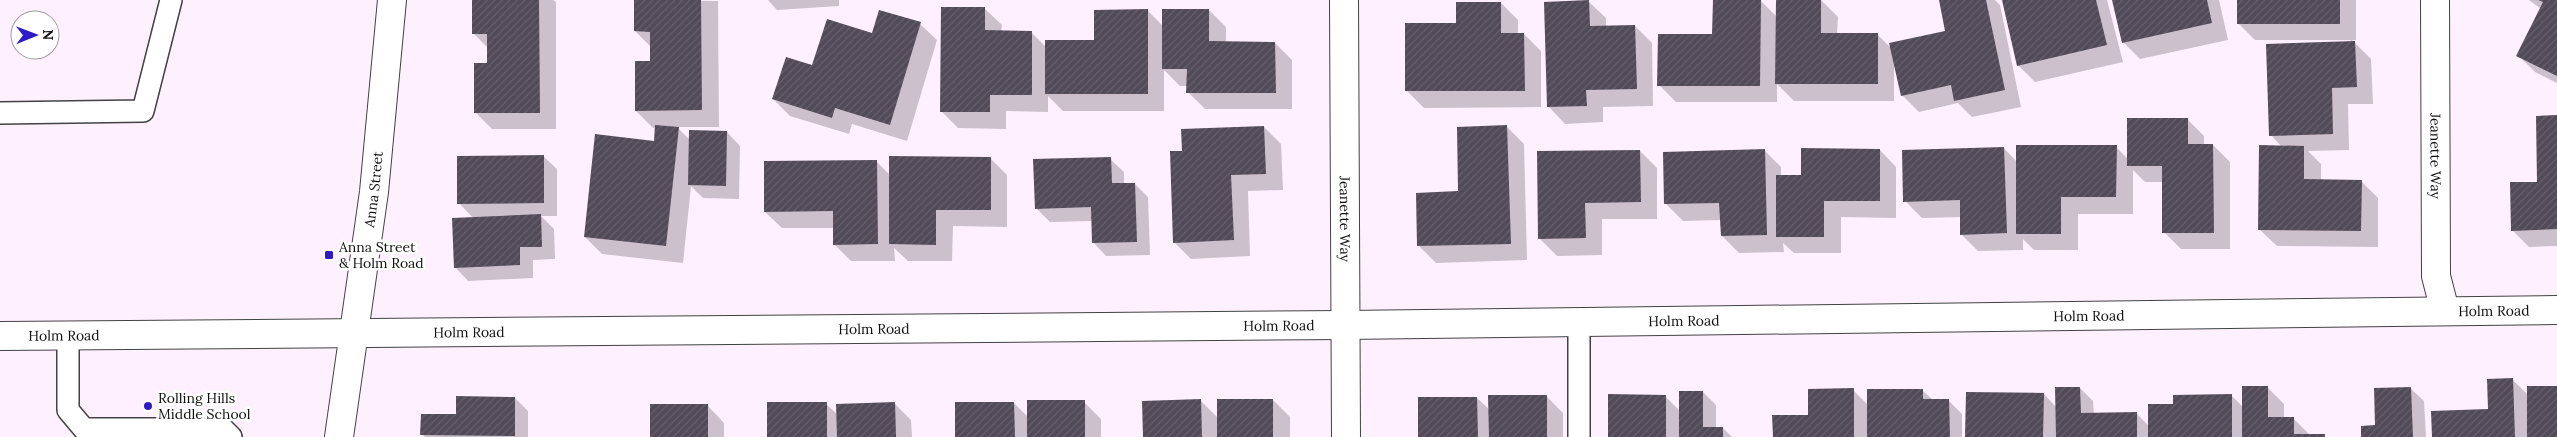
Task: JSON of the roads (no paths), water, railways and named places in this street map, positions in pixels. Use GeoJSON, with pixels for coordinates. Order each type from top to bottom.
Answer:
{"type":"FeatureCollection","features":[{"type":"Feature","properties":{"kind":"street","name":"Anna Street"},"geometry":{"type":"LineString","coordinates":[[339,437],[380,140],[392,0]]}},
{"type":"Feature","properties":{"kind":"street","name":"Jeanette Way"},"geometry":{"type":"LineString","coordinates":[[1344,0],[1346,437]]}},
{"type":"Feature","properties":{"kind":"street","name":"Jeanette Way"},"geometry":{"type":"LineString","coordinates":[[2435,0],[2436,276],[2445,311]]}},
{"type":"Feature","properties":{"kind":"street","name":"Holm Road"},"geometry":{"type":"LineString","coordinates":[[0,336],[1345,325],[2557,310]]}},
{"type":"Feature","properties":{"kind":"lane"},"geometry":{"type":"LineString","coordinates":[[0,113],[143,111],[171,0]]}},
{"type":"Feature","properties":{"kind":"lane"},"geometry":{"type":"LineString","coordinates":[[1578,322],[1579,437]]}},
{"type":"Feature","properties":{"kind":"lane"},"geometry":{"type":"LineString","coordinates":[[68,336],[68,410],[84,429],[223,430],[231,437]]}},
{"type":"Feature","properties":{"kind":"place","name":"Anna Street & Holm Road"},"geometry":{"type":"Point","coordinates":[329,255]}},
{"type":"Feature","properties":{"kind":"place","name":"Rolling Hills Middle School"},"geometry":{"type":"Point","coordinates":[148,406]}}]}
